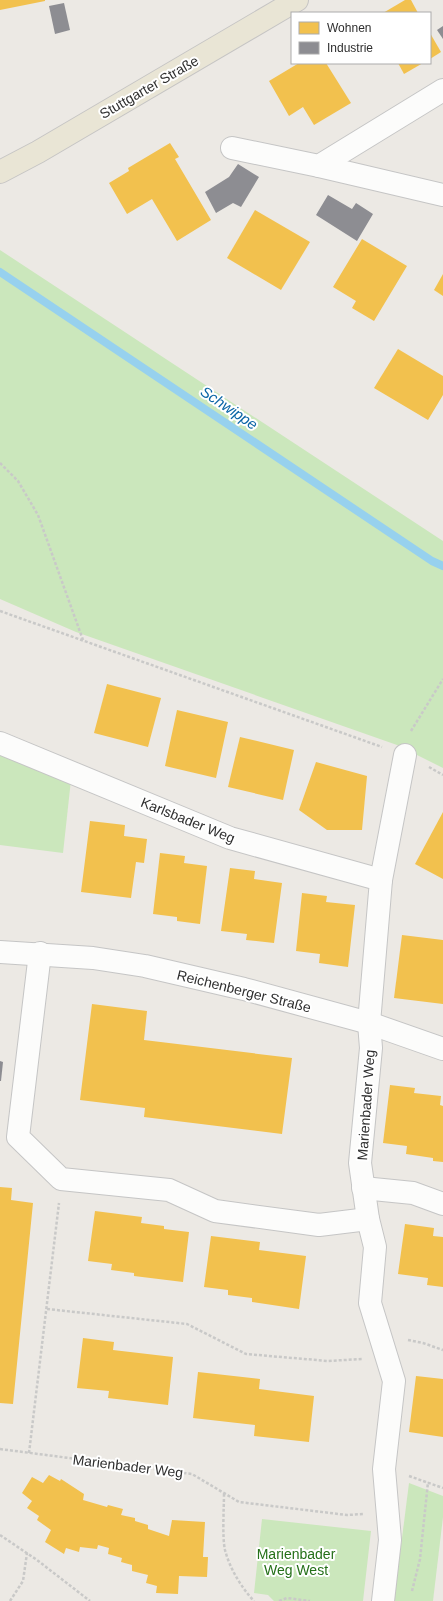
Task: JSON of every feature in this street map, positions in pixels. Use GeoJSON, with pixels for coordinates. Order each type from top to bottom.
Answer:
{"type":"FeatureCollection","features":[{"type":"Feature","properties":{"kind":"main road","name":"Stuttgarter Straße"},"geometry":{"type":"LineString","coordinates":[[0,172],[38,152],[297,0]]}},
{"type":"Feature","properties":{"kind":"street"},"geometry":{"type":"LineString","coordinates":[[319,166],[443,90]]}},
{"type":"Feature","properties":{"kind":"street"},"geometry":{"type":"LineString","coordinates":[[232,148],[319,166],[443,195]]}},
{"type":"Feature","properties":{"kind":"street","name":"Karlsbader Weg"},"geometry":{"type":"LineString","coordinates":[[0,743],[230,838],[381,880]]}},
{"type":"Feature","properties":{"kind":"street"},"geometry":{"type":"LineString","coordinates":[[369,1023],[381,880],[405,755]]}},
{"type":"Feature","properties":{"kind":"street","name":"Reichenberger Straße"},"geometry":{"type":"LineString","coordinates":[[0,952],[40,953],[93,958],[145,966],[244,989],[369,1023],[443,1049]]}},
{"type":"Feature","properties":{"kind":"street"},"geometry":{"type":"LineString","coordinates":[[40,953],[18,1137],[61,1179],[169,1190],[215,1211],[318,1225],[368,1219]]}},
{"type":"Feature","properties":{"kind":"street","name":"Marienbader Weg"},"geometry":{"type":"LineString","coordinates":[[369,1023],[371,1048],[360,1163],[368,1219],[375,1246],[370,1303],[394,1381],[384,1469],[390,1540],[383,1601]]}},
{"type":"Feature","properties":{"kind":"street"},"geometry":{"type":"LineString","coordinates":[[363,1188],[413,1193],[443,1204]]}},
{"type":"Feature","properties":{"kind":"path"},"geometry":{"type":"LineString","coordinates":[[0,463],[18,481],[38,515],[83,641]]}},
{"type":"Feature","properties":{"kind":"path"},"geometry":{"type":"LineString","coordinates":[[0,611],[405,755],[443,775]]}},
{"type":"Feature","properties":{"kind":"path"},"geometry":{"type":"LineString","coordinates":[[405,755],[411,730],[443,679]]}},
{"type":"Feature","properties":{"kind":"path"},"geometry":{"type":"LineString","coordinates":[[29,1453],[61,1179]]}},
{"type":"Feature","properties":{"kind":"path"},"geometry":{"type":"LineString","coordinates":[[47,1309],[187,1324],[246,1354],[328,1361],[386,1358]]}},
{"type":"Feature","properties":{"kind":"path"},"geometry":{"type":"LineString","coordinates":[[380,1336],[423,1343],[443,1350]]}},
{"type":"Feature","properties":{"kind":"path","name":"Marienbader Weg"},"geometry":{"type":"LineString","coordinates":[[0,1449],[192,1474],[239,1502],[347,1515],[387,1514]]}},
{"type":"Feature","properties":{"kind":"path"},"geometry":{"type":"LineString","coordinates":[[384,1469],[443,1488]]}},
{"type":"Feature","properties":{"kind":"path"},"geometry":{"type":"LineString","coordinates":[[410,1596],[420,1559],[428,1482]]}},
{"type":"Feature","properties":{"kind":"path"},"geometry":{"type":"LineString","coordinates":[[224,1493],[225,1549],[241,1586],[254,1601]]}},
{"type":"Feature","properties":{"kind":"path"},"geometry":{"type":"LineString","coordinates":[[0,1534],[90,1601]]}},
{"type":"Feature","properties":{"kind":"path"},"geometry":{"type":"LineString","coordinates":[[10,1601],[23,1580],[27,1553]]}},
{"type":"Feature","properties":{"kind":"path"},"geometry":{"type":"LineString","coordinates":[[279,1601],[287,1598],[310,1601]]}},
{"type":"Feature","properties":{"kind":"green space"},"geometry":{"type":"Polygon","coordinates":[[[0,250],[443,541],[443,768],[397,745],[76,632],[0,599],[0,250]]]}},
{"type":"Feature","properties":{"kind":"green space"},"geometry":{"type":"Polygon","coordinates":[[[0,752],[71,780],[63,853],[0,845],[0,752]]]}},
{"type":"Feature","properties":{"kind":"green space"},"geometry":{"type":"Polygon","coordinates":[[[409,1483],[443,1496],[443,1517],[433,1601],[394,1601],[409,1483]]]}},
{"type":"Feature","properties":{"kind":"green space","name":"Marienbader Weg West"},"geometry":{"type":"Polygon","coordinates":[[[262,1519],[371,1531],[363,1601],[274,1601],[268,1595],[254,1593],[262,1519]]]}},
{"type":"Feature","properties":{"kind":"building: Wohnen"},"geometry":{"type":"Polygon","coordinates":[[[0,0],[45,0],[45,1],[0,10],[0,0]]]}},
{"type":"Feature","properties":{"kind":"building: Wohnen"},"geometry":{"type":"Polygon","coordinates":[[[405,0],[411,0],[417,12],[385,12],[405,0]]]}},
{"type":"Feature","properties":{"kind":"building: Wohnen"},"geometry":{"type":"Polygon","coordinates":[[[431,35],[441,52],[431,58],[431,35]]]}},
{"type":"Feature","properties":{"kind":"building: Wohnen"},"geometry":{"type":"Polygon","coordinates":[[[297,64],[327,64],[351,103],[314,125],[303,107],[289,116],[269,81],[297,64]]]}},
{"type":"Feature","properties":{"kind":"building: Wohnen"},"geometry":{"type":"Polygon","coordinates":[[[399,64],[421,64],[404,74],[399,64]]]}},
{"type":"Feature","properties":{"kind":"building: Wohnen"},"geometry":{"type":"Polygon","coordinates":[[[170,143],[179,157],[175,159],[211,220],[177,241],[152,199],[127,214],[109,183],[129,171],[128,168],[170,143]]]}},
{"type":"Feature","properties":{"kind":"building: Wohnen"},"geometry":{"type":"Polygon","coordinates":[[[255,210],[310,242],[281,290],[227,258],[255,210]]]}},
{"type":"Feature","properties":{"kind":"building: Wohnen"},"geometry":{"type":"Polygon","coordinates":[[[362,239],[407,266],[374,321],[352,308],[356,301],[333,287],[362,239]]]}},
{"type":"Feature","properties":{"kind":"building: Wohnen"},"geometry":{"type":"Polygon","coordinates":[[[443,274],[443,296],[434,290],[443,274]]]}},
{"type":"Feature","properties":{"kind":"building: Wohnen"},"geometry":{"type":"Polygon","coordinates":[[[398,349],[443,376],[443,395],[428,420],[374,388],[398,349]]]}},
{"type":"Feature","properties":{"kind":"building: Wohnen"},"geometry":{"type":"Polygon","coordinates":[[[107,684],[161,698],[148,747],[94,733],[107,684]]]}},
{"type":"Feature","properties":{"kind":"building: Wohnen"},"geometry":{"type":"Polygon","coordinates":[[[177,710],[228,722],[216,778],[165,766],[177,710]]]}},
{"type":"Feature","properties":{"kind":"building: Wohnen"},"geometry":{"type":"Polygon","coordinates":[[[240,737],[294,750],[283,800],[228,787],[240,737]]]}},
{"type":"Feature","properties":{"kind":"building: Wohnen"},"geometry":{"type":"Polygon","coordinates":[[[316,762],[367,776],[362,830],[327,830],[299,810],[316,762]]]}},
{"type":"Feature","properties":{"kind":"building: Wohnen"},"geometry":{"type":"Polygon","coordinates":[[[443,812],[443,879],[415,864],[443,812]]]}},
{"type":"Feature","properties":{"kind":"building: Wohnen"},"geometry":{"type":"Polygon","coordinates":[[[90,821],[125,825],[124,836],[147,839],[144,863],[136,862],[131,898],[81,892],[90,821]]]}},
{"type":"Feature","properties":{"kind":"building: Wohnen"},"geometry":{"type":"Polygon","coordinates":[[[160,853],[185,856],[184,863],[207,866],[200,924],[177,921],[177,917],[153,914],[160,853]]]}},
{"type":"Feature","properties":{"kind":"building: Wohnen"},"geometry":{"type":"Polygon","coordinates":[[[230,868],[255,871],[254,879],[282,883],[274,943],[246,940],[247,934],[221,931],[230,868]]]}},
{"type":"Feature","properties":{"kind":"building: Wohnen"},"geometry":{"type":"Polygon","coordinates":[[[302,893],[327,896],[326,902],[355,905],[348,967],[319,963],[320,954],[296,951],[302,893]]]}},
{"type":"Feature","properties":{"kind":"building: Wohnen"},"geometry":{"type":"Polygon","coordinates":[[[402,935],[443,940],[443,1004],[394,998],[402,935]]]}},
{"type":"Feature","properties":{"kind":"building: Wohnen"},"geometry":{"type":"Polygon","coordinates":[[[92,1004],[147,1011],[144,1040],[292,1058],[282,1134],[144,1117],[145,1108],[80,1100],[92,1004]]]}},
{"type":"Feature","properties":{"kind":"building: Wohnen"},"geometry":{"type":"Polygon","coordinates":[[[390,1085],[415,1088],[414,1093],[441,1096],[440,1105],[443,1106],[443,1162],[433,1161],[433,1158],[406,1154],[407,1146],[383,1143],[390,1085]]]}},
{"type":"Feature","properties":{"kind":"building: Wohnen"},"geometry":{"type":"Polygon","coordinates":[[[0,1187],[12,1188],[11,1200],[33,1203],[13,1404],[0,1403],[0,1187]]]}},
{"type":"Feature","properties":{"kind":"building: Wohnen"},"geometry":{"type":"Polygon","coordinates":[[[95,1211],[142,1217],[141,1223],[164,1226],[164,1229],[189,1232],[183,1282],[134,1276],[134,1273],[111,1270],[112,1264],[88,1261],[95,1211]]]}},
{"type":"Feature","properties":{"kind":"building: Wohnen"},"geometry":{"type":"Polygon","coordinates":[[[405,1224],[434,1228],[433,1236],[443,1237],[443,1287],[427,1285],[428,1278],[398,1274],[405,1224]]]}},
{"type":"Feature","properties":{"kind":"building: Wohnen"},"geometry":{"type":"Polygon","coordinates":[[[211,1236],[260,1242],[259,1250],[306,1256],[299,1309],[252,1302],[252,1298],[228,1295],[228,1290],[204,1287],[211,1236]]]}},
{"type":"Feature","properties":{"kind":"building: Wohnen"},"geometry":{"type":"Polygon","coordinates":[[[83,1338],[114,1342],[113,1350],[173,1357],[168,1405],[108,1398],[109,1391],[77,1388],[83,1338]]]}},
{"type":"Feature","properties":{"kind":"building: Wohnen"},"geometry":{"type":"Polygon","coordinates":[[[198,1372],[260,1379],[259,1389],[314,1396],[309,1442],[254,1436],[255,1425],[193,1418],[198,1372]]]}},
{"type":"Feature","properties":{"kind":"building: Wohnen"},"geometry":{"type":"Polygon","coordinates":[[[416,1376],[443,1379],[443,1437],[409,1432],[416,1376]]]}},
{"type":"Feature","properties":{"kind":"building: Wohnen"},"geometry":{"type":"Polygon","coordinates":[[[49,1475],[60,1481],[61,1479],[84,1494],[83,1500],[107,1507],[108,1505],[123,1509],[121,1515],[135,1518],[135,1521],[148,1525],[148,1529],[169,1536],[172,1520],[205,1522],[203,1557],[208,1557],[207,1577],[179,1576],[178,1594],[156,1593],[157,1586],[146,1583],[148,1575],[132,1571],[132,1565],[121,1562],[122,1558],[108,1554],[109,1548],[98,1545],[97,1549],[80,1547],[79,1552],[66,1548],[64,1554],[45,1542],[51,1530],[37,1520],[39,1516],[27,1508],[32,1501],[22,1493],[32,1477],[43,1483],[49,1475]]]}},
{"type":"Feature","properties":{"kind":"building: Industrie"},"geometry":{"type":"Polygon","coordinates":[[[64,3],[70,30],[55,34],[49,6],[64,3]]]}},
{"type":"Feature","properties":{"kind":"building: Industrie"},"geometry":{"type":"Polygon","coordinates":[[[443,26],[443,39],[437,30],[443,26]]]}},
{"type":"Feature","properties":{"kind":"building: Industrie"},"geometry":{"type":"Polygon","coordinates":[[[238,164],[259,177],[241,207],[233,203],[216,213],[205,192],[229,177],[238,164]]]}},
{"type":"Feature","properties":{"kind":"building: Industrie"},"geometry":{"type":"Polygon","coordinates":[[[328,195],[352,209],[356,203],[373,214],[357,241],[316,215],[328,195]]]}},
{"type":"Feature","properties":{"kind":"building: Industrie"},"geometry":{"type":"Polygon","coordinates":[[[0,1061],[3,1062],[1,1081],[0,1081],[0,1061]]]}},
{"type":"Feature","properties":{"kind":"waterway","name":"Schwippe"},"geometry":{"type":"LineString","coordinates":[[0,272],[432,561],[443,566]]}}]}
